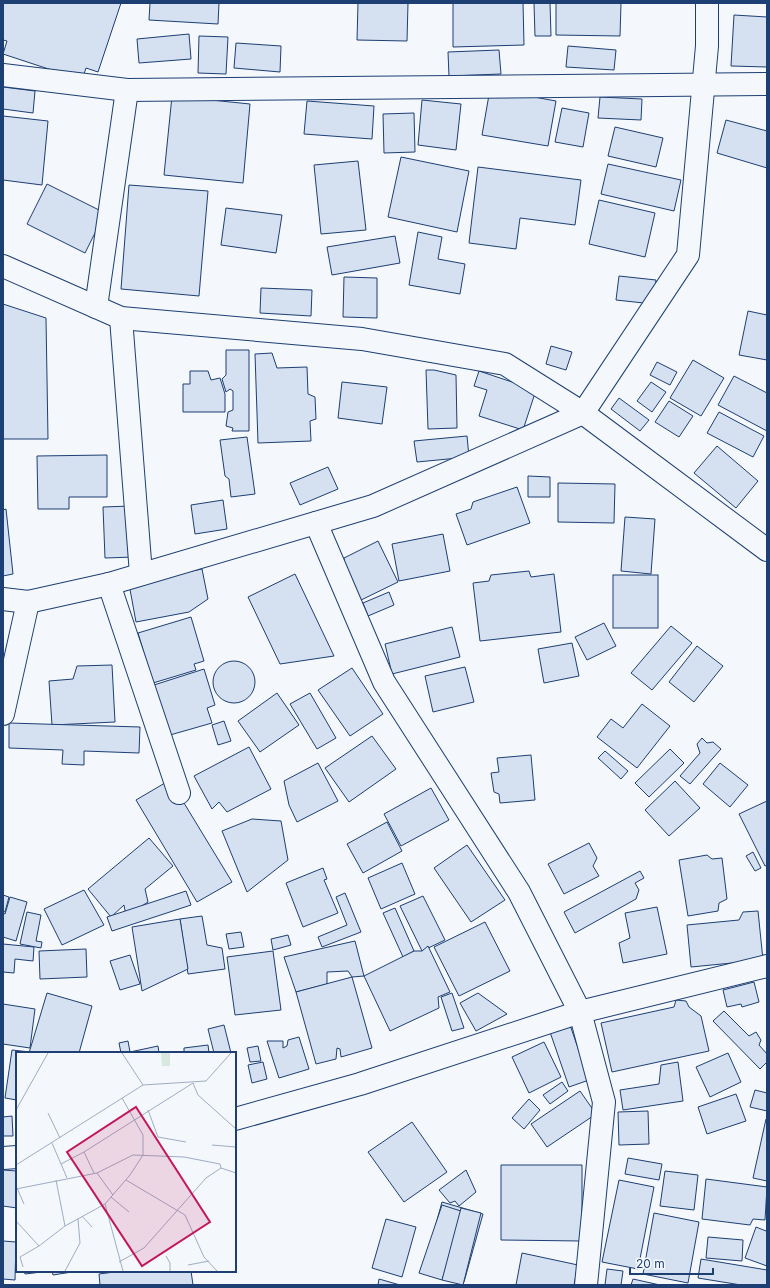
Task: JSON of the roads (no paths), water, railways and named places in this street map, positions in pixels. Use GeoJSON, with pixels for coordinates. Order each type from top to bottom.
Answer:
{"type":"FeatureCollection","features":[{"type":"Feature","properties":{"kind":"street"},"geometry":{"type":"LineString","coordinates":[[3,599],[28,602],[109,584],[373,506],[583,413],[688,255],[707,46],[707,3]]}},
{"type":"Feature","properties":{"kind":"street"},"geometry":{"type":"LineString","coordinates":[[3,75],[127,90],[767,84]]}},
{"type":"Feature","properties":{"kind":"street"},"geometry":{"type":"LineString","coordinates":[[96,307],[127,90]]}},
{"type":"Feature","properties":{"kind":"street"},"geometry":{"type":"LineString","coordinates":[[3,266],[121,318],[362,339],[505,364],[583,413],[767,550]]}},
{"type":"Feature","properties":{"kind":"street"},"geometry":{"type":"LineString","coordinates":[[121,318],[141,574]]}},
{"type":"Feature","properties":{"kind":"street"},"geometry":{"type":"LineString","coordinates":[[316,523],[384,682],[519,892],[580,1012],[604,1102],[586,1285]]}},
{"type":"Feature","properties":{"kind":"street"},"geometry":{"type":"LineString","coordinates":[[109,584],[179,793]]}},
{"type":"Feature","properties":{"kind":"street"},"geometry":{"type":"LineString","coordinates":[[3,714],[28,602]]}},
{"type":"Feature","properties":{"kind":"street"},"geometry":{"type":"LineString","coordinates":[[236,1119],[360,1084],[580,1012],[767,966]]}},
{"type":"Feature","properties":{"kind":"street"},"geometry":{"type":"LineString","coordinates":[[3,1158],[16,1157]]}}]}
